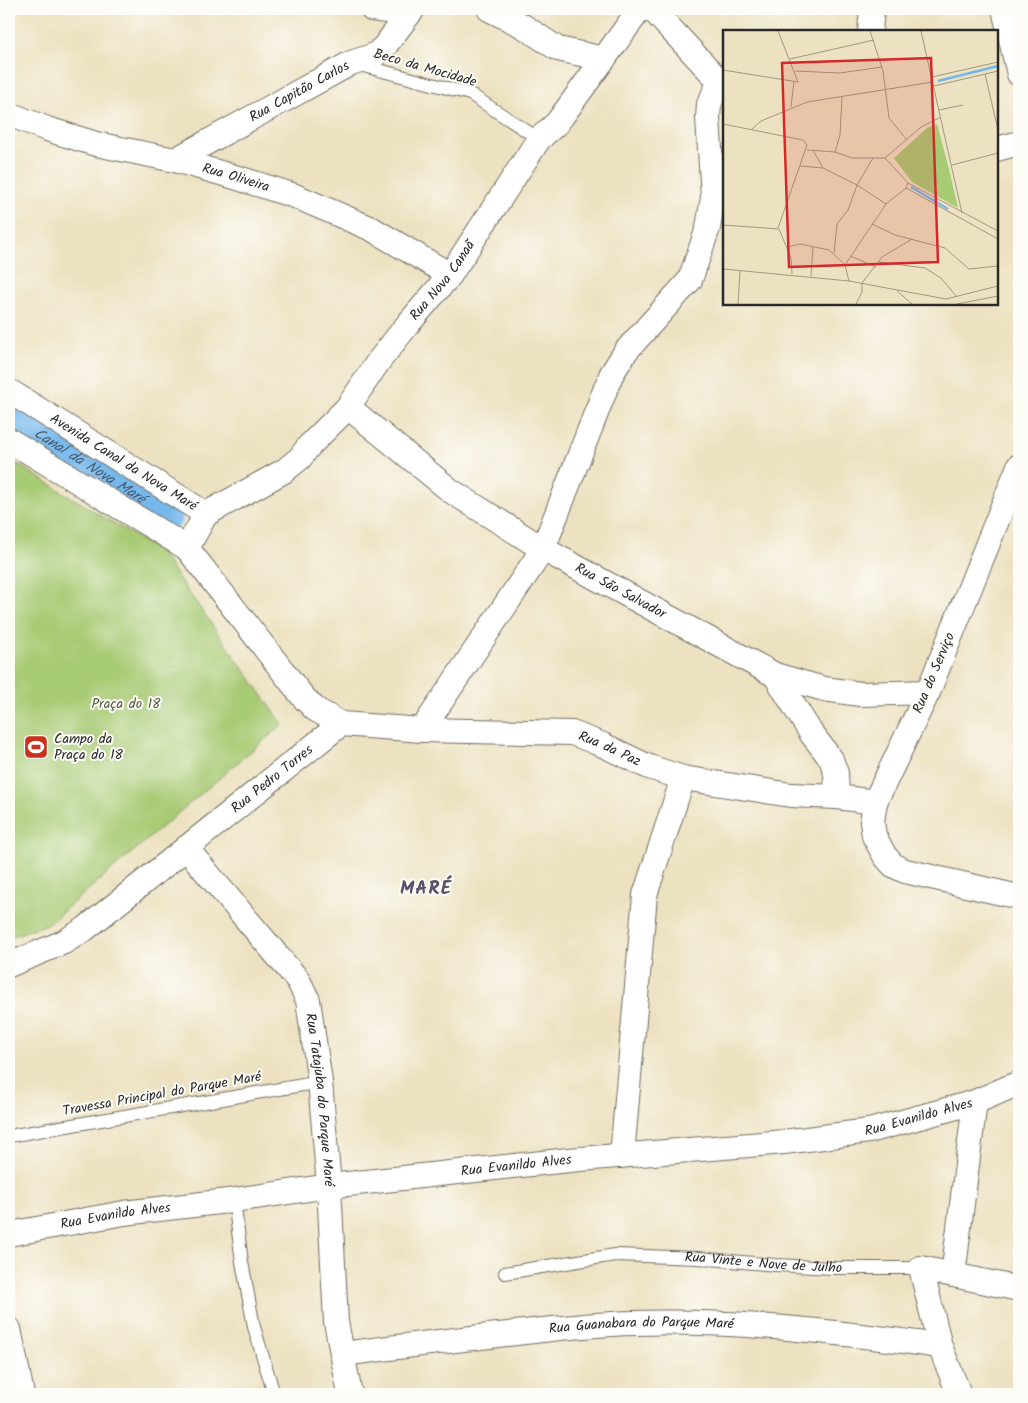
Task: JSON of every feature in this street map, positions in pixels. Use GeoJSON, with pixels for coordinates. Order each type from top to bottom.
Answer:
{"type":"FeatureCollection","features":[{"type":"Feature","properties":{"kind":"street"},"geometry":{"type":"LineString","coordinates":[[372,9],[411,12]]}},
{"type":"Feature","properties":{"kind":"street"},"geometry":{"type":"LineString","coordinates":[[489,9],[558,48],[604,59]]}},
{"type":"Feature","properties":{"kind":"street","name":"Rua Nova Canaã"},"geometry":{"type":"LineString","coordinates":[[206,514],[284,471],[300,458],[309,446],[348,407],[384,354],[450,275],[539,139],[557,123],[640,9]]}},
{"type":"Feature","properties":{"kind":"street"},"geometry":{"type":"LineString","coordinates":[[422,730],[543,550],[611,376],[626,351],[690,280],[708,228],[713,197],[708,118],[709,104],[722,83],[652,9]]}},
{"type":"Feature","properties":{"kind":"street"},"geometry":{"type":"LineString","coordinates":[[870,30],[872,9]]}},
{"type":"Feature","properties":{"kind":"street"},"geometry":{"type":"LineString","coordinates":[[1004,9],[1019,74]]}},
{"type":"Feature","properties":{"kind":"street","name":"Rua Capitão Carlos"},"geometry":{"type":"LineString","coordinates":[[174,160],[351,63],[375,55],[384,48],[411,12]]}},
{"type":"Feature","properties":{"kind":"street","name":"Rua Oliveira"},"geometry":{"type":"LineString","coordinates":[[9,114],[47,129],[96,144],[174,160],[295,196],[372,228],[450,275]]}},
{"type":"Feature","properties":{"kind":"street"},"geometry":{"type":"LineString","coordinates":[[998,149],[1019,142]]}},
{"type":"Feature","properties":{"kind":"street","name":"Avenida Canal da Nova Maré"},"geometry":{"type":"LineString","coordinates":[[9,391],[206,514],[187,548]]}},
{"type":"Feature","properties":{"kind":"street","name":"Rua São Salvador"},"geometry":{"type":"LineString","coordinates":[[348,407],[451,491],[543,550],[775,675],[824,689],[860,694],[928,692]]}},
{"type":"Feature","properties":{"kind":"street"},"geometry":{"type":"LineString","coordinates":[[9,440],[187,548],[302,697],[315,709],[341,724]]}},
{"type":"Feature","properties":{"kind":"street","name":"Rua do Serviço"},"geometry":{"type":"LineString","coordinates":[[1019,466],[928,692],[875,802],[872,822],[874,836],[885,856],[893,865],[905,871],[1019,897]]}},
{"type":"Feature","properties":{"kind":"street"},"geometry":{"type":"LineString","coordinates":[[775,675],[811,733],[831,759],[836,774],[837,797]]}},
{"type":"Feature","properties":{"kind":"street","name":"Rua da Paz"},"geometry":{"type":"LineString","coordinates":[[341,724],[422,730],[572,733],[649,767],[683,778],[792,795],[837,797],[875,802]]}},
{"type":"Feature","properties":{"kind":"street","name":"Rua Pedro Torres"},"geometry":{"type":"LineString","coordinates":[[9,965],[64,942],[85,929],[341,724]]}},
{"type":"Feature","properties":{"kind":"street"},"geometry":{"type":"LineString","coordinates":[[622,1156],[645,894],[683,778]]}},
{"type":"Feature","properties":{"kind":"street","name":"Rua Tatajuba do Parque Maré"},"geometry":{"type":"LineString","coordinates":[[186,848],[298,980],[308,1000],[320,1082],[329,1186],[336,1322],[350,1394]]}},
{"type":"Feature","properties":{"kind":"street","name":"Rua Evanildo Alves"},"geometry":{"type":"LineString","coordinates":[[9,1234],[124,1213],[329,1186],[622,1156],[784,1142],[869,1131],[975,1102],[1019,1083]]}},
{"type":"Feature","properties":{"kind":"street"},"geometry":{"type":"LineString","coordinates":[[953,1275],[975,1102]]}},
{"type":"Feature","properties":{"kind":"street"},"geometry":{"type":"LineString","coordinates":[[920,1268],[940,1346],[959,1394]]}},
{"type":"Feature","properties":{"kind":"street","name":"Rua Vinte e Nove de Julho"},"geometry":{"type":"LineString","coordinates":[[920,1268],[1019,1289]]}},
{"type":"Feature","properties":{"kind":"street","name":"Rua Guanabara do Parque Maré"},"geometry":{"type":"LineString","coordinates":[[343,1354],[574,1326],[634,1323],[710,1323],[785,1327],[940,1346]]}},
{"type":"Feature","properties":{"kind":"street"},"geometry":{"type":"LineString","coordinates":[[9,1329],[22,1394]]}},
{"type":"Feature","properties":{"kind":"lane","name":"Beco da Mocidade"},"geometry":{"type":"LineString","coordinates":[[351,63],[470,94],[539,139]]}},
{"type":"Feature","properties":{"kind":"lane","name":"Travessa Principal do Parque Maré"},"geometry":{"type":"LineString","coordinates":[[9,1136],[320,1082]]}},
{"type":"Feature","properties":{"kind":"lane"},"geometry":{"type":"LineString","coordinates":[[234,1200],[242,1262],[254,1327],[274,1394]]}},
{"type":"Feature","properties":{"kind":"lane","name":"Rua Vinte e Nove de Julho"},"geometry":{"type":"LineString","coordinates":[[506,1273],[615,1255],[698,1258],[832,1268],[920,1268]]}},
{"type":"Feature","properties":{"kind":"green space","name":"Praça do 18"},"geometry":{"type":"Polygon","coordinates":[[[9,459],[159,551],[283,724],[48,924],[9,937],[9,459]]]}},
{"type":"Feature","properties":{"kind":"waterway","name":"Canal da Nova Maré"},"geometry":{"type":"LineString","coordinates":[[9,416],[170,517]]}},
{"type":"Feature","properties":{"kind":"place","name":"Campo da Praça do 18"},"geometry":{"type":"Point","coordinates":[36,747]}},
{"type":"Feature","properties":{"kind":"district","name":"MARÉ"},"geometry":{"type":"Point","coordinates":[426,889]}}]}
